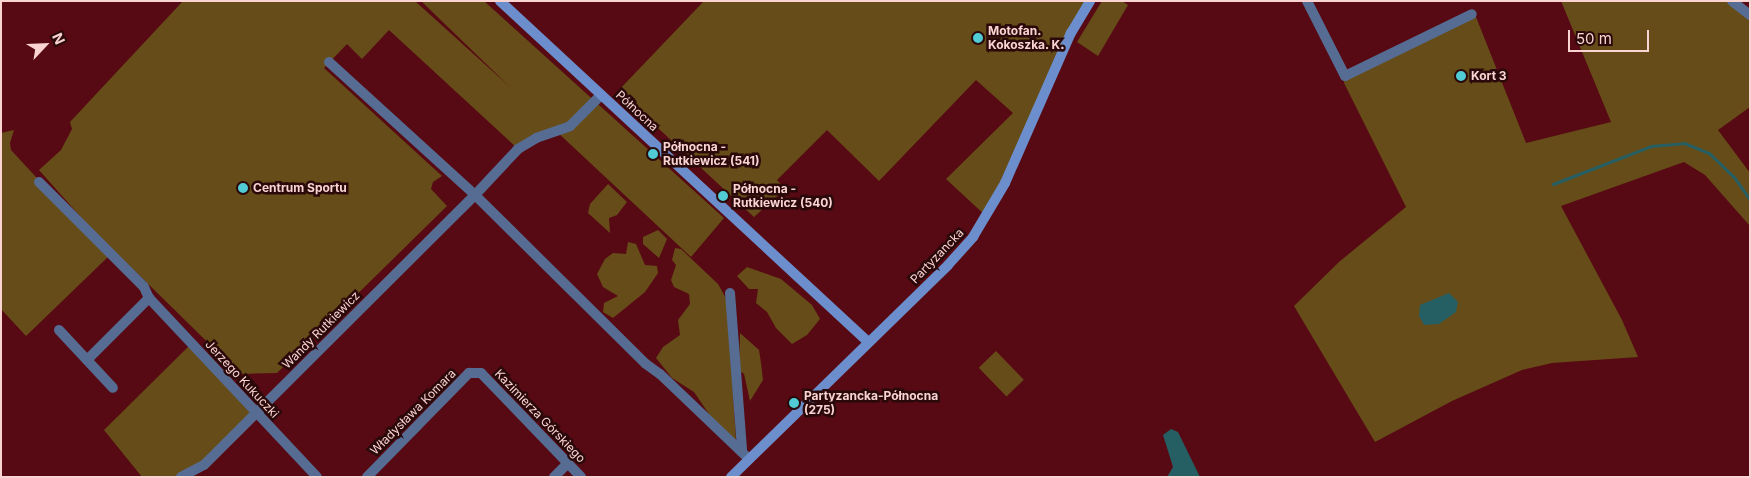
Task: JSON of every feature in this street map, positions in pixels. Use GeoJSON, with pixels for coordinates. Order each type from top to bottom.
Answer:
{"type":"FeatureCollection","features":[{"type":"Feature","properties":{"kind":"main road","name":"Północna"},"geometry":{"type":"LineString","coordinates":[[500,1],[867,341]]}},
{"type":"Feature","properties":{"kind":"main road","name":"Partyzancka"},"geometry":{"type":"LineString","coordinates":[[731,477],[867,341],[948,265],[973,237],[1005,183],[1071,33],[1090,1]]}},
{"type":"Feature","properties":{"kind":"street"},"geometry":{"type":"LineString","coordinates":[[1308,1],[1344,76],[1472,14]]}},
{"type":"Feature","properties":{"kind":"street"},"geometry":{"type":"LineString","coordinates":[[1732,1],[1750,15]]}},
{"type":"Feature","properties":{"kind":"street"},"geometry":{"type":"LineString","coordinates":[[330,62],[475,195],[646,364],[660,374],[728,441],[742,450],[749,459]]}},
{"type":"Feature","properties":{"kind":"street","name":"Wandy Rutkiewicz"},"geometry":{"type":"LineString","coordinates":[[181,477],[204,465],[475,195],[518,149],[576,121],[601,95]]}},
{"type":"Feature","properties":{"kind":"street","name":"Jerzego Kukuczki"},"geometry":{"type":"LineString","coordinates":[[39,182],[144,288],[149,298],[318,477]]}},
{"type":"Feature","properties":{"kind":"street"},"geometry":{"type":"LineString","coordinates":[[730,293],[742,450]]}},
{"type":"Feature","properties":{"kind":"street"},"geometry":{"type":"LineString","coordinates":[[88,360],[149,298]]}},
{"type":"Feature","properties":{"kind":"street"},"geometry":{"type":"LineString","coordinates":[[59,330],[113,388]]}},
{"type":"Feature","properties":{"kind":"street","name":"Władysława Komara"},"geometry":{"type":"LineString","coordinates":[[367,477],[469,373],[481,373]]}},
{"type":"Feature","properties":{"kind":"street","name":"Kazimierza Górskiego"},"geometry":{"type":"LineString","coordinates":[[481,373],[581,477]]}},
{"type":"Feature","properties":{"kind":"street"},"geometry":{"type":"LineString","coordinates":[[554,477],[568,463]]}},
{"type":"Feature","properties":{"kind":"shaded area","name":"Centrum Sportu"},"geometry":{"type":"Polygon","coordinates":[[[183,1],[415,1],[510,87],[421,1],[484,1],[724,218],[691,257],[556,131],[518,149],[389,30],[362,59],[347,44],[324,68],[442,176],[433,182],[431,189],[447,206],[277,373],[240,374],[87,224],[39,170],[61,150],[72,129],[70,122],[183,1]]]}},
{"type":"Feature","properties":{"kind":"shaded area"},"geometry":{"type":"Polygon","coordinates":[[[704,1],[1090,1],[986,216],[946,179],[1013,113],[976,80],[879,181],[827,130],[777,180],[785,189],[754,217],[618,91],[704,1]]]}},
{"type":"Feature","properties":{"kind":"shaded area"},"geometry":{"type":"Polygon","coordinates":[[[1102,1],[1122,1],[1128,5],[1098,56],[1077,42],[1102,1]]]}},
{"type":"Feature","properties":{"kind":"shaded area"},"geometry":{"type":"Polygon","coordinates":[[[1561,1],[1732,1],[1750,15],[1750,107],[1718,130],[1750,173],[1750,226],[1705,175],[1684,162],[1561,206],[1622,320],[1638,357],[1552,363],[1522,370],[1452,401],[1375,442],[1294,306],[1339,262],[1406,207],[1344,83],[1345,76],[1472,14],[1476,17],[1526,143],[1611,122],[1561,1]]]}},
{"type":"Feature","properties":{"kind":"shaded area"},"geometry":{"type":"Polygon","coordinates":[[[14,130],[10,143],[11,150],[109,256],[26,336],[1,309],[1,133],[14,130]]]}},
{"type":"Feature","properties":{"kind":"shaded area"},"geometry":{"type":"Polygon","coordinates":[[[608,184],[627,202],[617,215],[609,218],[610,233],[588,213],[590,204],[608,184]]]}},
{"type":"Feature","properties":{"kind":"shaded area"},"geometry":{"type":"Polygon","coordinates":[[[658,230],[667,239],[659,258],[643,244],[643,237],[658,230]]]}},
{"type":"Feature","properties":{"kind":"shaded area"},"geometry":{"type":"Polygon","coordinates":[[[628,242],[636,244],[645,265],[657,266],[658,273],[645,292],[613,318],[603,312],[604,303],[618,296],[603,287],[597,274],[605,259],[613,253],[626,254],[628,242]]]}},
{"type":"Feature","properties":{"kind":"shaded area"},"geometry":{"type":"Polygon","coordinates":[[[675,248],[681,249],[718,284],[727,300],[736,441],[711,417],[694,392],[672,378],[656,358],[663,347],[680,335],[678,320],[690,304],[689,294],[674,287],[671,280],[676,265],[672,260],[675,248]]]}},
{"type":"Feature","properties":{"kind":"shaded area"},"geometry":{"type":"Polygon","coordinates":[[[747,267],[781,279],[812,305],[820,319],[807,335],[792,344],[776,328],[767,312],[756,303],[758,289],[749,289],[737,276],[747,267]]]}},
{"type":"Feature","properties":{"kind":"shaded area"},"geometry":{"type":"Polygon","coordinates":[[[740,333],[759,350],[761,363],[763,380],[750,401],[744,374],[739,370],[740,333]]]}},
{"type":"Feature","properties":{"kind":"shaded area"},"geometry":{"type":"Polygon","coordinates":[[[192,343],[257,412],[204,465],[181,477],[142,477],[104,430],[192,343]]]}},
{"type":"Feature","properties":{"kind":"shaded area"},"geometry":{"type":"Polygon","coordinates":[[[996,351],[1024,380],[1007,396],[979,368],[996,351]]]}},
{"type":"Feature","properties":{"kind":"water"},"geometry":{"type":"Polygon","coordinates":[[[1449,293],[1458,302],[1456,312],[1439,324],[1424,325],[1419,316],[1420,305],[1449,293]]]}},
{"type":"Feature","properties":{"kind":"water"},"geometry":{"type":"Polygon","coordinates":[[[1171,429],[1178,432],[1200,477],[1167,477],[1173,467],[1163,435],[1171,429]]]}},
{"type":"Feature","properties":{"kind":"waterway"},"geometry":{"type":"LineString","coordinates":[[1553,184],[1651,146],[1684,143],[1709,153],[1734,177],[1750,200]]}},
{"type":"Feature","properties":{"kind":"place","name":"Motofan. Kokoszka. K."},"geometry":{"type":"Point","coordinates":[978,38]}},
{"type":"Feature","properties":{"kind":"place","name":"Kort 3"},"geometry":{"type":"Point","coordinates":[1461,76]}},
{"type":"Feature","properties":{"kind":"place","name":"Północna - Rutkiewicz (541)"},"geometry":{"type":"Point","coordinates":[653,154]}},
{"type":"Feature","properties":{"kind":"place","name":"Centrum Sportu"},"geometry":{"type":"Point","coordinates":[243,188]}},
{"type":"Feature","properties":{"kind":"place","name":"Północna - Rutkiewicz (540)"},"geometry":{"type":"Point","coordinates":[723,196]}},
{"type":"Feature","properties":{"kind":"place","name":"Partyzancka-Północna (275)"},"geometry":{"type":"Point","coordinates":[794,403]}}]}
